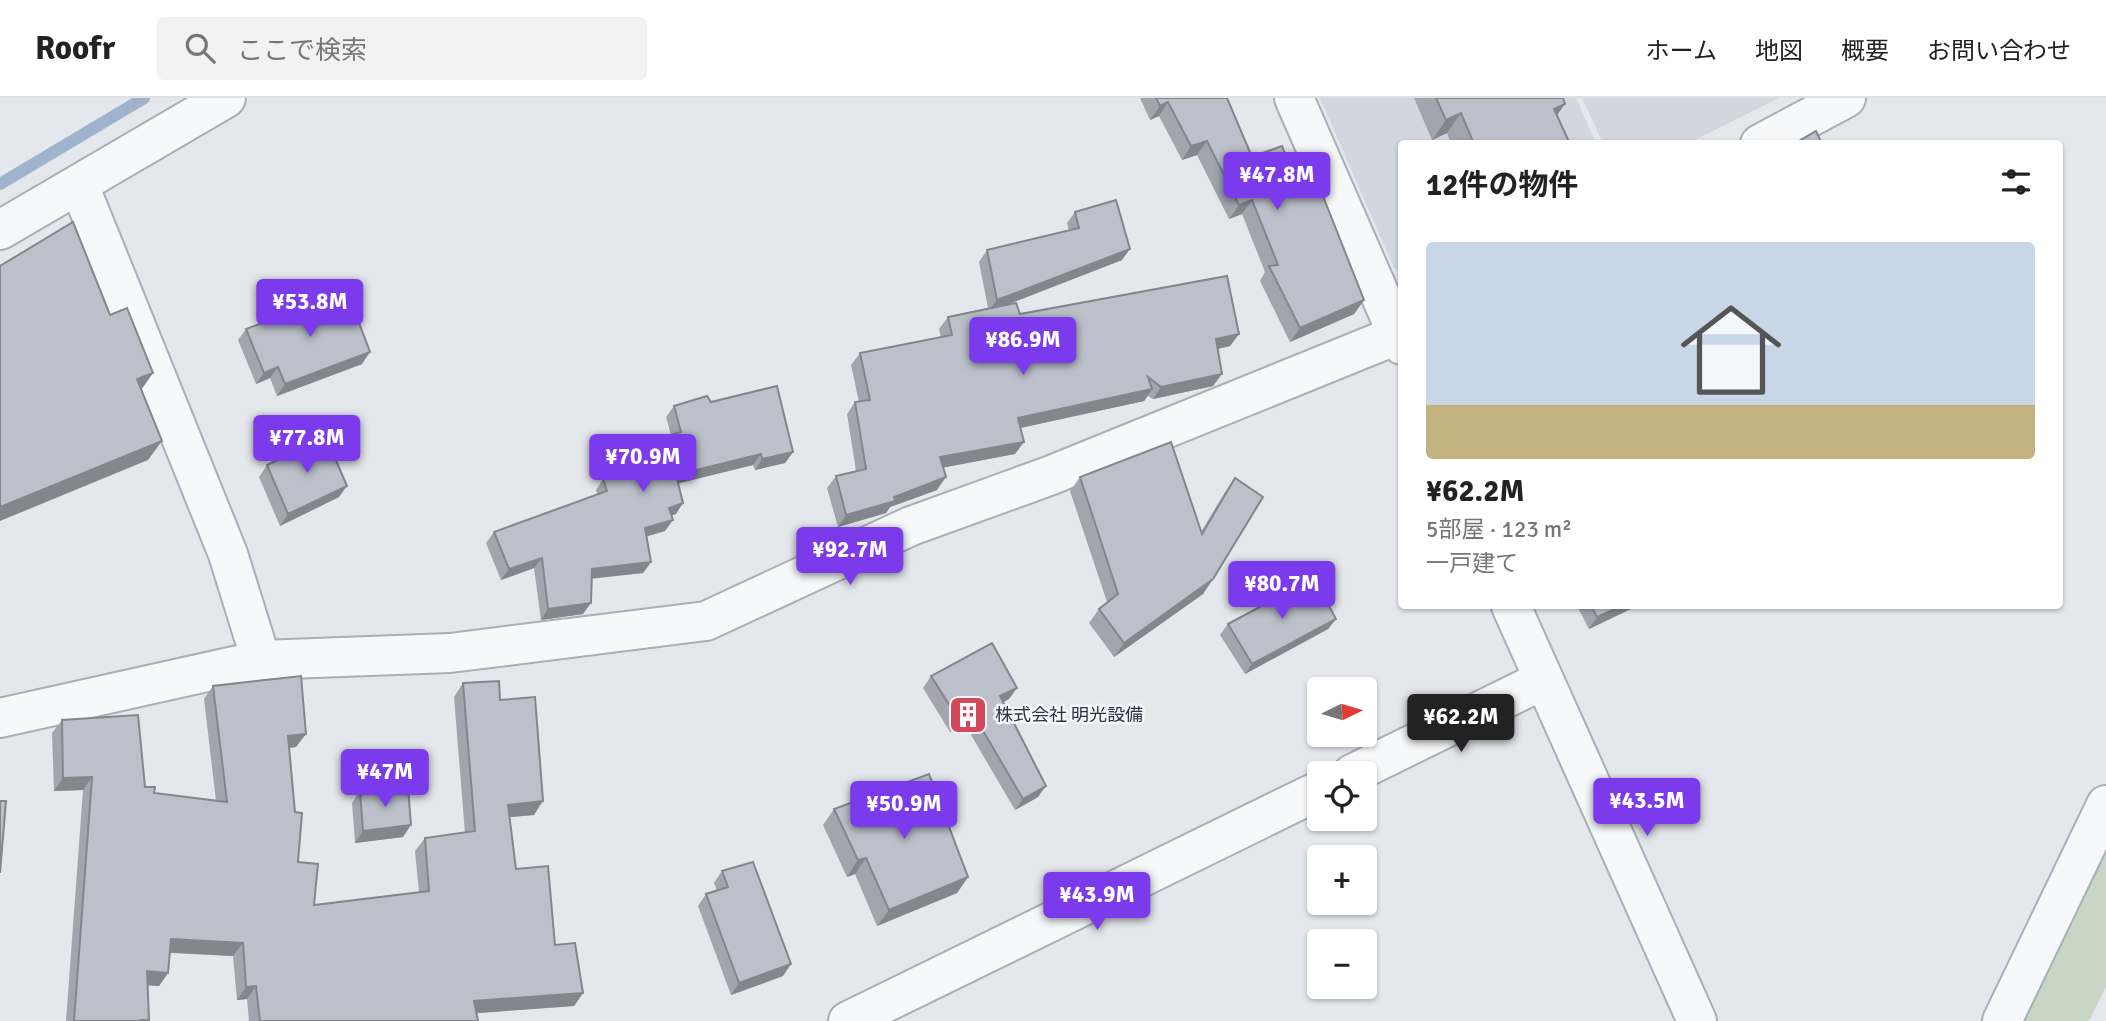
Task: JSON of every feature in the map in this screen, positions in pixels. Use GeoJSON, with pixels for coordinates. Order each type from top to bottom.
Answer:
{"type":"FeatureCollection","features":[{"type":"Feature","properties":{"kind":"street"},"geometry":{"type":"LineString","coordinates":[[0,230],[226,98]]}},
{"type":"Feature","properties":{"kind":"street"},"geometry":{"type":"LineString","coordinates":[[1294,98],[1398,332]]}},
{"type":"Feature","properties":{"kind":"street"},"geometry":{"type":"LineString","coordinates":[[1767,140],[1846,98]]}},
{"type":"Feature","properties":{"kind":"street"},"geometry":{"type":"LineString","coordinates":[[79,185],[228,554],[261,660]]}},
{"type":"Feature","properties":{"kind":"street"},"geometry":{"type":"LineString","coordinates":[[0,718],[261,660],[450,653],[706,621],[911,526],[1049,476],[1398,338]]}},
{"type":"Feature","properties":{"kind":"street"},"geometry":{"type":"LineString","coordinates":[[1512,609],[1698,1021]]}},
{"type":"Feature","properties":{"kind":"street"},"geometry":{"type":"LineString","coordinates":[[1377,762],[1543,680]]}},
{"type":"Feature","properties":{"kind":"street"},"geometry":{"type":"LineString","coordinates":[[848,1021],[1307,796]]}},
{"type":"Feature","properties":{"kind":"street"},"geometry":{"type":"LineString","coordinates":[[2001,1021],[2106,805]]}},
{"type":"Feature","properties":{"kind":"shaded area"},"geometry":{"type":"Polygon","coordinates":[[[1320,98],[1576,98],[1595,140],[1398,140],[1398,270],[1394,268],[1320,98]]]}},
{"type":"Feature","properties":{"kind":"shaded area"},"geometry":{"type":"Polygon","coordinates":[[[1582,98],[1779,98],[1695,140],[1602,140],[1582,98]]]}},
{"type":"Feature","properties":{"kind":"green space"},"geometry":{"type":"Polygon","coordinates":[[[2106,835],[2106,987],[2089,1021],[2011,1021],[2106,835]]]}},
{"type":"Feature","properties":{"kind":"building"},"geometry":{"type":"Polygon","coordinates":[[[1156,98],[1227,98],[1252,157],[1282,146],[1301,193],[1319,186],[1364,300],[1300,328],[1269,266],[1278,265],[1252,200],[1239,205],[1207,141],[1191,146],[1168,102],[1160,106],[1156,98]]]}},
{"type":"Feature","properties":{"kind":"building"},"geometry":{"type":"Polygon","coordinates":[[[1436,98],[1563,98],[1565,104],[1554,109],[1568,140],[1472,140],[1461,113],[1446,120],[1436,98]]]}},
{"type":"Feature","properties":{"kind":"building"},"geometry":{"type":"Polygon","coordinates":[[[1816,131],[1820,140],[1801,140],[1816,131]]]}},
{"type":"Feature","properties":{"kind":"building"},"geometry":{"type":"Polygon","coordinates":[[[1116,200],[1130,249],[997,300],[987,250],[1079,228],[1075,212],[1116,200]]]}},
{"type":"Feature","properties":{"kind":"building"},"geometry":{"type":"Polygon","coordinates":[[[73,222],[110,315],[127,308],[153,373],[137,379],[162,441],[0,507],[0,266],[73,222]]]}},
{"type":"Feature","properties":{"kind":"building"},"geometry":{"type":"Polygon","coordinates":[[[1227,276],[1239,334],[1216,339],[1222,374],[1161,387],[1148,377],[1152,389],[1018,418],[1024,442],[940,457],[946,477],[894,497],[895,501],[846,515],[836,476],[866,469],[855,402],[870,400],[860,353],[952,335],[948,317],[1016,303],[1020,314],[1227,276]]]}},
{"type":"Feature","properties":{"kind":"building"},"geometry":{"type":"Polygon","coordinates":[[[347,291],[370,352],[285,384],[278,367],[264,373],[246,329],[347,291]]]}},
{"type":"Feature","properties":{"kind":"building"},"geometry":{"type":"Polygon","coordinates":[[[777,386],[793,452],[762,459],[761,454],[676,475],[683,503],[669,508],[673,520],[645,528],[651,562],[592,569],[591,603],[548,609],[542,558],[509,569],[494,532],[607,491],[603,479],[625,474],[624,468],[633,466],[627,447],[681,432],[674,406],[707,396],[711,402],[777,386]]]}},
{"type":"Feature","properties":{"kind":"building"},"geometry":{"type":"Polygon","coordinates":[[[326,437],[347,486],[288,514],[267,465],[326,437]]]}},
{"type":"Feature","properties":{"kind":"building"},"geometry":{"type":"Polygon","coordinates":[[[1171,442],[1202,534],[1235,478],[1263,497],[1213,579],[1124,643],[1099,609],[1118,594],[1080,477],[1171,442]]]}},
{"type":"Feature","properties":{"kind":"building"},"geometry":{"type":"Polygon","coordinates":[[[1314,578],[1336,619],[1252,664],[1228,624],[1314,578]]]}},
{"type":"Feature","properties":{"kind":"building"},"geometry":{"type":"Polygon","coordinates":[[[1593,609],[1615,609],[1597,617],[1593,609]]]}},
{"type":"Feature","properties":{"kind":"building"},"geometry":{"type":"Polygon","coordinates":[[[992,643],[1017,688],[1000,696],[1046,786],[1023,799],[972,712],[959,720],[931,676],[992,643]]]}},
{"type":"Feature","properties":{"kind":"building"},"geometry":{"type":"Polygon","coordinates":[[[301,676],[306,734],[288,736],[295,812],[302,813],[298,862],[318,864],[314,905],[429,891],[425,838],[475,831],[463,683],[499,681],[500,700],[535,697],[543,801],[508,805],[516,869],[548,866],[555,945],[575,943],[583,993],[474,1001],[478,1021],[260,1021],[256,986],[246,987],[243,943],[171,939],[168,973],[147,971],[149,1020],[74,1021],[92,777],[63,778],[62,720],[138,715],[145,787],[155,787],[154,793],[227,802],[213,686],[301,676]]]}},
{"type":"Feature","properties":{"kind":"building"},"geometry":{"type":"Polygon","coordinates":[[[929,774],[968,877],[889,910],[866,858],[858,860],[834,809],[929,774]]]}},
{"type":"Feature","properties":{"kind":"building"},"geometry":{"type":"Polygon","coordinates":[[[408,787],[411,825],[363,831],[360,791],[408,787]]]}},
{"type":"Feature","properties":{"kind":"building"},"geometry":{"type":"Polygon","coordinates":[[[0,801],[6,801],[0,873],[0,801]]]}},
{"type":"Feature","properties":{"kind":"building"},"geometry":{"type":"Polygon","coordinates":[[[753,862],[791,964],[739,983],[706,894],[728,887],[722,871],[753,862]]]}},
{"type":"Feature","properties":{"kind":"waterway"},"geometry":{"type":"LineString","coordinates":[[0,184],[144,98]]}},
{"type":"Feature","properties":{"kind":"place","name":"株式会社 明光設備"},"geometry":{"type":"Point","coordinates":[968,715]}}]}
